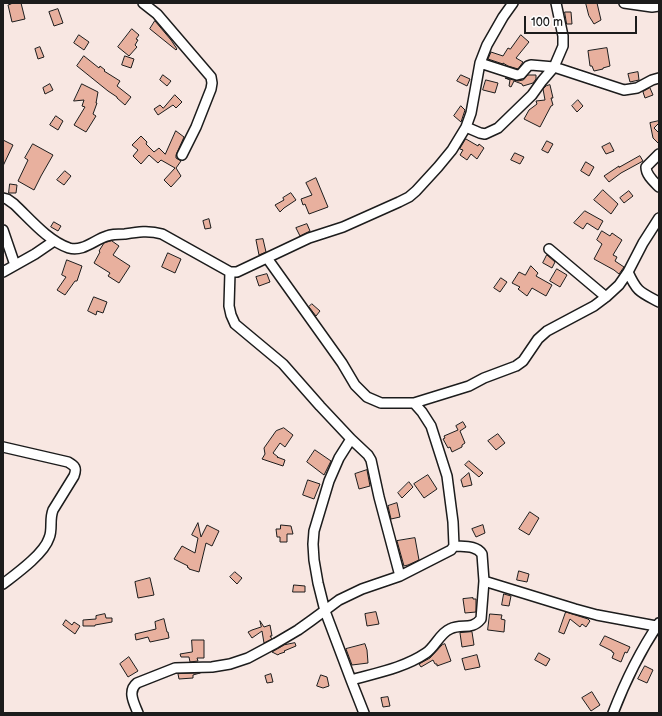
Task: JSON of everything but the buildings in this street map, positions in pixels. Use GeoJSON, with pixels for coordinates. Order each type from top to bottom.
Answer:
{"type":"FeatureCollection","features":[{"type":"Feature","properties":{"kind":"street"},"geometry":{"type":"LineString","coordinates":[[144,3],[157,14],[211,78],[211,89],[196,127],[182,155]]}},
{"type":"Feature","properties":{"kind":"street"},"geometry":{"type":"LineString","coordinates":[[3,198],[14,204],[54,241],[70,248],[78,249],[106,236],[116,234],[154,232],[162,234],[230,272],[237,272],[297,243],[349,224],[399,202],[409,197],[416,191],[452,150],[466,127],[471,113],[480,63],[487,45],[512,3]]}},
{"type":"Feature","properties":{"kind":"street"},"geometry":{"type":"LineString","coordinates":[[466,127],[485,134],[498,128],[532,95],[554,67],[563,46],[563,36],[556,3]]}},
{"type":"Feature","properties":{"kind":"street"},"geometry":{"type":"LineString","coordinates":[[624,3],[652,7],[659,6]]}},
{"type":"Feature","properties":{"kind":"street"},"geometry":{"type":"LineString","coordinates":[[480,63],[517,75],[522,74],[528,66],[531,65],[554,67],[624,90],[637,88],[659,78]]}},
{"type":"Feature","properties":{"kind":"street"},"geometry":{"type":"LineString","coordinates":[[659,154],[645,169],[646,173],[659,187]]}},
{"type":"Feature","properties":{"kind":"street"},"geometry":{"type":"LineString","coordinates":[[267,258],[356,385],[367,397],[381,403],[414,403],[469,386],[484,378],[516,366],[523,361],[538,340],[547,332],[594,306],[606,298],[619,285],[659,218]]}},
{"type":"Feature","properties":{"kind":"street"},"geometry":{"type":"LineString","coordinates":[[3,230],[15,265]]}},
{"type":"Feature","properties":{"kind":"street"},"geometry":{"type":"LineString","coordinates":[[3,272],[35,254],[54,241]]}},
{"type":"Feature","properties":{"kind":"street"},"geometry":{"type":"LineString","coordinates":[[549,249],[606,298]]}},
{"type":"Feature","properties":{"kind":"street"},"geometry":{"type":"LineString","coordinates":[[230,272],[229,306],[235,324],[283,364],[371,460],[379,497],[400,576]]}},
{"type":"Feature","properties":{"kind":"street"},"geometry":{"type":"LineString","coordinates":[[628,272],[636,287],[642,293],[659,302]]}},
{"type":"Feature","properties":{"kind":"street"},"geometry":{"type":"LineString","coordinates":[[138,713],[132,692],[133,687],[137,684],[175,668],[212,667],[230,664],[248,658],[276,643],[312,620],[339,600],[400,576],[451,550],[454,546],[453,522],[447,476],[431,426],[414,403]]}},
{"type":"Feature","properties":{"kind":"street"},"geometry":{"type":"LineString","coordinates":[[351,439],[339,458],[329,481],[314,531],[313,544],[318,583],[325,611],[364,713]]}},
{"type":"Feature","properties":{"kind":"street"},"geometry":{"type":"LineString","coordinates":[[3,447],[68,462],[76,468],[74,476],[53,510],[51,516],[51,531],[44,548],[33,560],[3,584]]}},
{"type":"Feature","properties":{"kind":"street"},"geometry":{"type":"LineString","coordinates":[[351,680],[404,665],[419,658],[430,650],[449,629],[474,626],[478,623],[481,619],[484,581],[482,554],[474,548],[454,546]]}},
{"type":"Feature","properties":{"kind":"street"},"geometry":{"type":"LineString","coordinates":[[484,581],[597,615],[658,625],[635,664],[613,713]]}}]}
